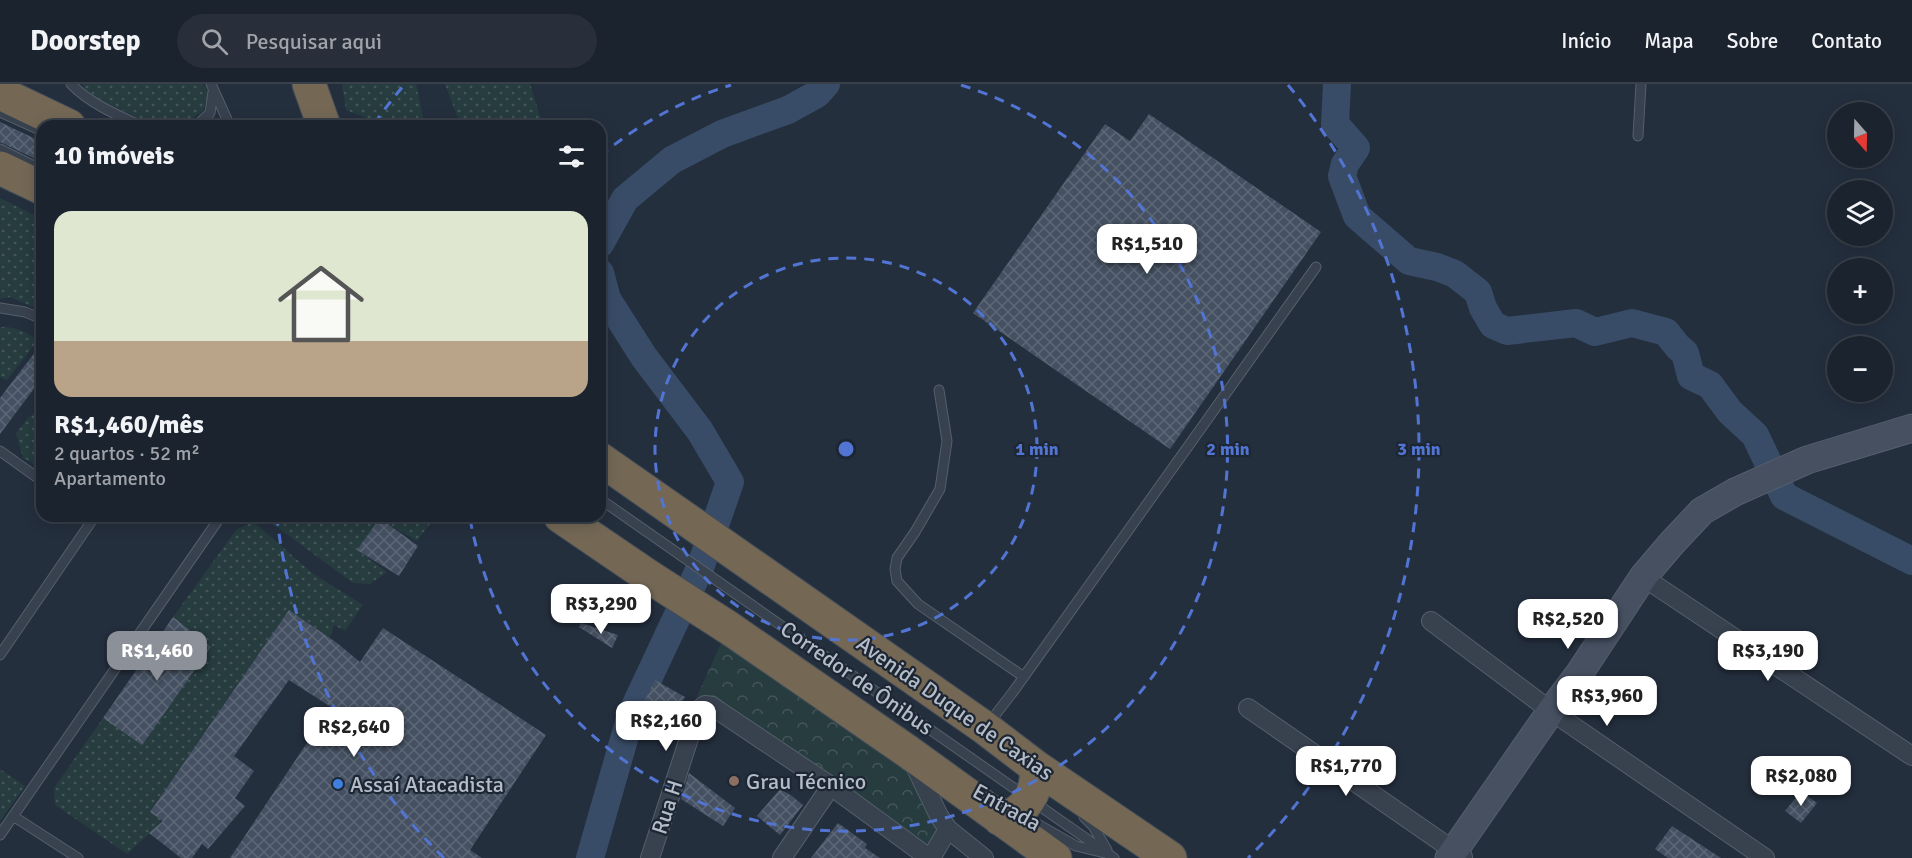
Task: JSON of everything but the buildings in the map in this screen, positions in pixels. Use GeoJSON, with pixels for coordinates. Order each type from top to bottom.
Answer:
{"type":"FeatureCollection","features":[{"type":"Feature","properties":{"kind":"highway"},"geometry":{"type":"LineString","coordinates":[[309,84],[322,120]]}},
{"type":"Feature","properties":{"kind":"highway"},"geometry":{"type":"LineString","coordinates":[[0,93],[56,120]]}},
{"type":"Feature","properties":{"kind":"highway"},"geometry":{"type":"LineString","coordinates":[[0,168],[36,185]]}},
{"type":"Feature","properties":{"kind":"highway","name":"Avenida Duque de Caxias"},"geometry":{"type":"LineString","coordinates":[[606,463],[985,728],[1036,767],[1170,858]]}},
{"type":"Feature","properties":{"kind":"highway"},"geometry":{"type":"LineString","coordinates":[[569,522],[729,628],[907,751],[1008,806],[1054,858]]}},
{"type":"Feature","properties":{"kind":"highway"},"geometry":{"type":"LineString","coordinates":[[1008,806],[1036,786],[1036,767]]}},
{"type":"Feature","properties":{"kind":"street"},"geometry":{"type":"LineString","coordinates":[[1248,708],[1456,856],[1551,711],[1579,674],[1643,577],[1702,511],[1735,492],[1807,460],[1912,428]]}},
{"type":"Feature","properties":{"kind":"street"},"geometry":{"type":"LineString","coordinates":[[1643,577],[1912,756]]}},
{"type":"Feature","properties":{"kind":"street"},"geometry":{"type":"LineString","coordinates":[[1431,621],[1551,711],[1765,858]]}},
{"type":"Feature","properties":{"kind":"street","name":"Rua H"},"geometry":{"type":"LineString","coordinates":[[650,858],[699,710],[705,705],[712,706],[831,786]]}},
{"type":"Feature","properties":{"kind":"street"},"geometry":{"type":"LineString","coordinates":[[907,751],[939,816],[948,829],[984,858]]}},
{"type":"Feature","properties":{"kind":"street"},"geometry":{"type":"LineString","coordinates":[[782,858],[831,786],[930,858],[948,829]]}},
{"type":"Feature","properties":{"kind":"lane"},"geometry":{"type":"LineString","coordinates":[[71,84],[79,93],[129,120]]}},
{"type":"Feature","properties":{"kind":"lane"},"geometry":{"type":"LineString","coordinates":[[1638,136],[1641,84]]}},
{"type":"Feature","properties":{"kind":"lane"},"geometry":{"type":"LineString","coordinates":[[202,120],[210,113],[212,88]]}},
{"type":"Feature","properties":{"kind":"lane"},"geometry":{"type":"LineString","coordinates":[[212,88],[227,120]]}},
{"type":"Feature","properties":{"kind":"lane"},"geometry":{"type":"LineString","coordinates":[[0,112],[36,128]]}},
{"type":"Feature","properties":{"kind":"lane"},"geometry":{"type":"LineString","coordinates":[[0,149],[36,167]]}},
{"type":"Feature","properties":{"kind":"lane"},"geometry":{"type":"LineString","coordinates":[[985,728],[1024,677],[1316,267]]}},
{"type":"Feature","properties":{"kind":"lane"},"geometry":{"type":"LineString","coordinates":[[0,308],[25,312],[36,317]]}},
{"type":"Feature","properties":{"kind":"lane"},"geometry":{"type":"LineString","coordinates":[[939,390],[947,441],[940,489],[897,558],[895,569],[897,581],[918,604],[1024,677]]}},
{"type":"Feature","properties":{"kind":"lane"},"geometry":{"type":"LineString","coordinates":[[0,451],[36,477]]}},
{"type":"Feature","properties":{"kind":"lane","name":"Corredor de Ônibus"},"geometry":{"type":"LineString","coordinates":[[606,504],[1008,806],[1112,856]]}},
{"type":"Feature","properties":{"kind":"lane"},"geometry":{"type":"LineString","coordinates":[[0,655],[90,522]]}},
{"type":"Feature","properties":{"kind":"lane"},"geometry":{"type":"LineString","coordinates":[[0,835],[217,522]]}},
{"type":"Feature","properties":{"kind":"lane"},"geometry":{"type":"LineString","coordinates":[[1036,767],[1068,801]]}},
{"type":"Feature","properties":{"kind":"lane","name":"Entrada"},"geometry":{"type":"LineString","coordinates":[[1008,806],[1077,846],[1112,856]]}},
{"type":"Feature","properties":{"kind":"lane"},"geometry":{"type":"LineString","coordinates":[[1076,809],[1093,826],[1112,856]]}},
{"type":"Feature","properties":{"kind":"lane"},"geometry":{"type":"LineString","coordinates":[[13,816],[78,858]]}},
{"type":"Feature","properties":{"kind":"green space"},"geometry":{"type":"Polygon","coordinates":[[[82,84],[203,84],[208,92],[204,110],[190,120],[142,120],[87,93],[82,84]]]}},
{"type":"Feature","properties":{"kind":"green space"},"geometry":{"type":"Polygon","coordinates":[[[342,84],[416,84],[424,120],[369,120],[346,110],[342,84]]]}},
{"type":"Feature","properties":{"kind":"green space"},"geometry":{"type":"Polygon","coordinates":[[[445,84],[530,84],[541,120],[459,120],[445,84]]]}},
{"type":"Feature","properties":{"kind":"green space"},"geometry":{"type":"Polygon","coordinates":[[[0,198],[36,216],[36,308],[10,297],[0,299],[0,198]]]}},
{"type":"Feature","properties":{"kind":"green space"},"geometry":{"type":"Polygon","coordinates":[[[0,327],[20,330],[36,339],[36,343],[7,380],[0,377],[0,327]]]}},
{"type":"Feature","properties":{"kind":"green space"},"geometry":{"type":"Polygon","coordinates":[[[36,411],[36,465],[23,458],[16,433],[36,411]]]}},
{"type":"Feature","properties":{"kind":"green space"},"geometry":{"type":"Polygon","coordinates":[[[254,522],[312,573],[363,605],[345,631],[334,625],[330,638],[289,610],[150,811],[163,821],[127,854],[55,805],[54,788],[103,718],[142,744],[211,648],[173,617],[237,529],[254,522]]]}},
{"type":"Feature","properties":{"kind":"green space"},"geometry":{"type":"Polygon","coordinates":[[[270,522],[378,522],[357,550],[387,572],[370,584],[353,583],[270,522]]]}},
{"type":"Feature","properties":{"kind":"green space"},"geometry":{"type":"Polygon","coordinates":[[[385,522],[431,522],[417,541],[385,522]]]}},
{"type":"Feature","properties":{"kind":"green space"},"geometry":{"type":"Polygon","coordinates":[[[724,637],[902,762],[946,830],[914,858],[694,703],[724,637]]]}},
{"type":"Feature","properties":{"kind":"green space"},"geometry":{"type":"Polygon","coordinates":[[[0,769],[25,786],[0,821],[0,769]]]}},
{"type":"Feature","properties":{"kind":"waterway"},"geometry":{"type":"LineString","coordinates":[[606,233],[625,199],[672,160],[722,134],[788,110],[817,94],[826,84]]}},
{"type":"Feature","properties":{"kind":"waterway"},"geometry":{"type":"LineString","coordinates":[[1337,84],[1335,124],[1356,148],[1345,164],[1342,176],[1357,216],[1409,261],[1437,267],[1455,274],[1478,292],[1483,308],[1493,325],[1507,331],[1576,323],[1595,332],[1632,323],[1666,332],[1685,353],[1691,376],[1710,385],[1730,412],[1755,435],[1784,496],[1912,561]]}},
{"type":"Feature","properties":{"kind":"waterway"},"geometry":{"type":"LineString","coordinates":[[590,858],[631,715],[700,568],[730,482],[700,431],[644,357],[606,295]]}},
{"type":"Feature","properties":{"kind":"place","name":"Grau Técnico"},"geometry":{"type":"Point","coordinates":[734,781]}},
{"type":"Feature","properties":{"kind":"place","name":"Assaí Atacadista"},"geometry":{"type":"Point","coordinates":[338,784]}}]}
